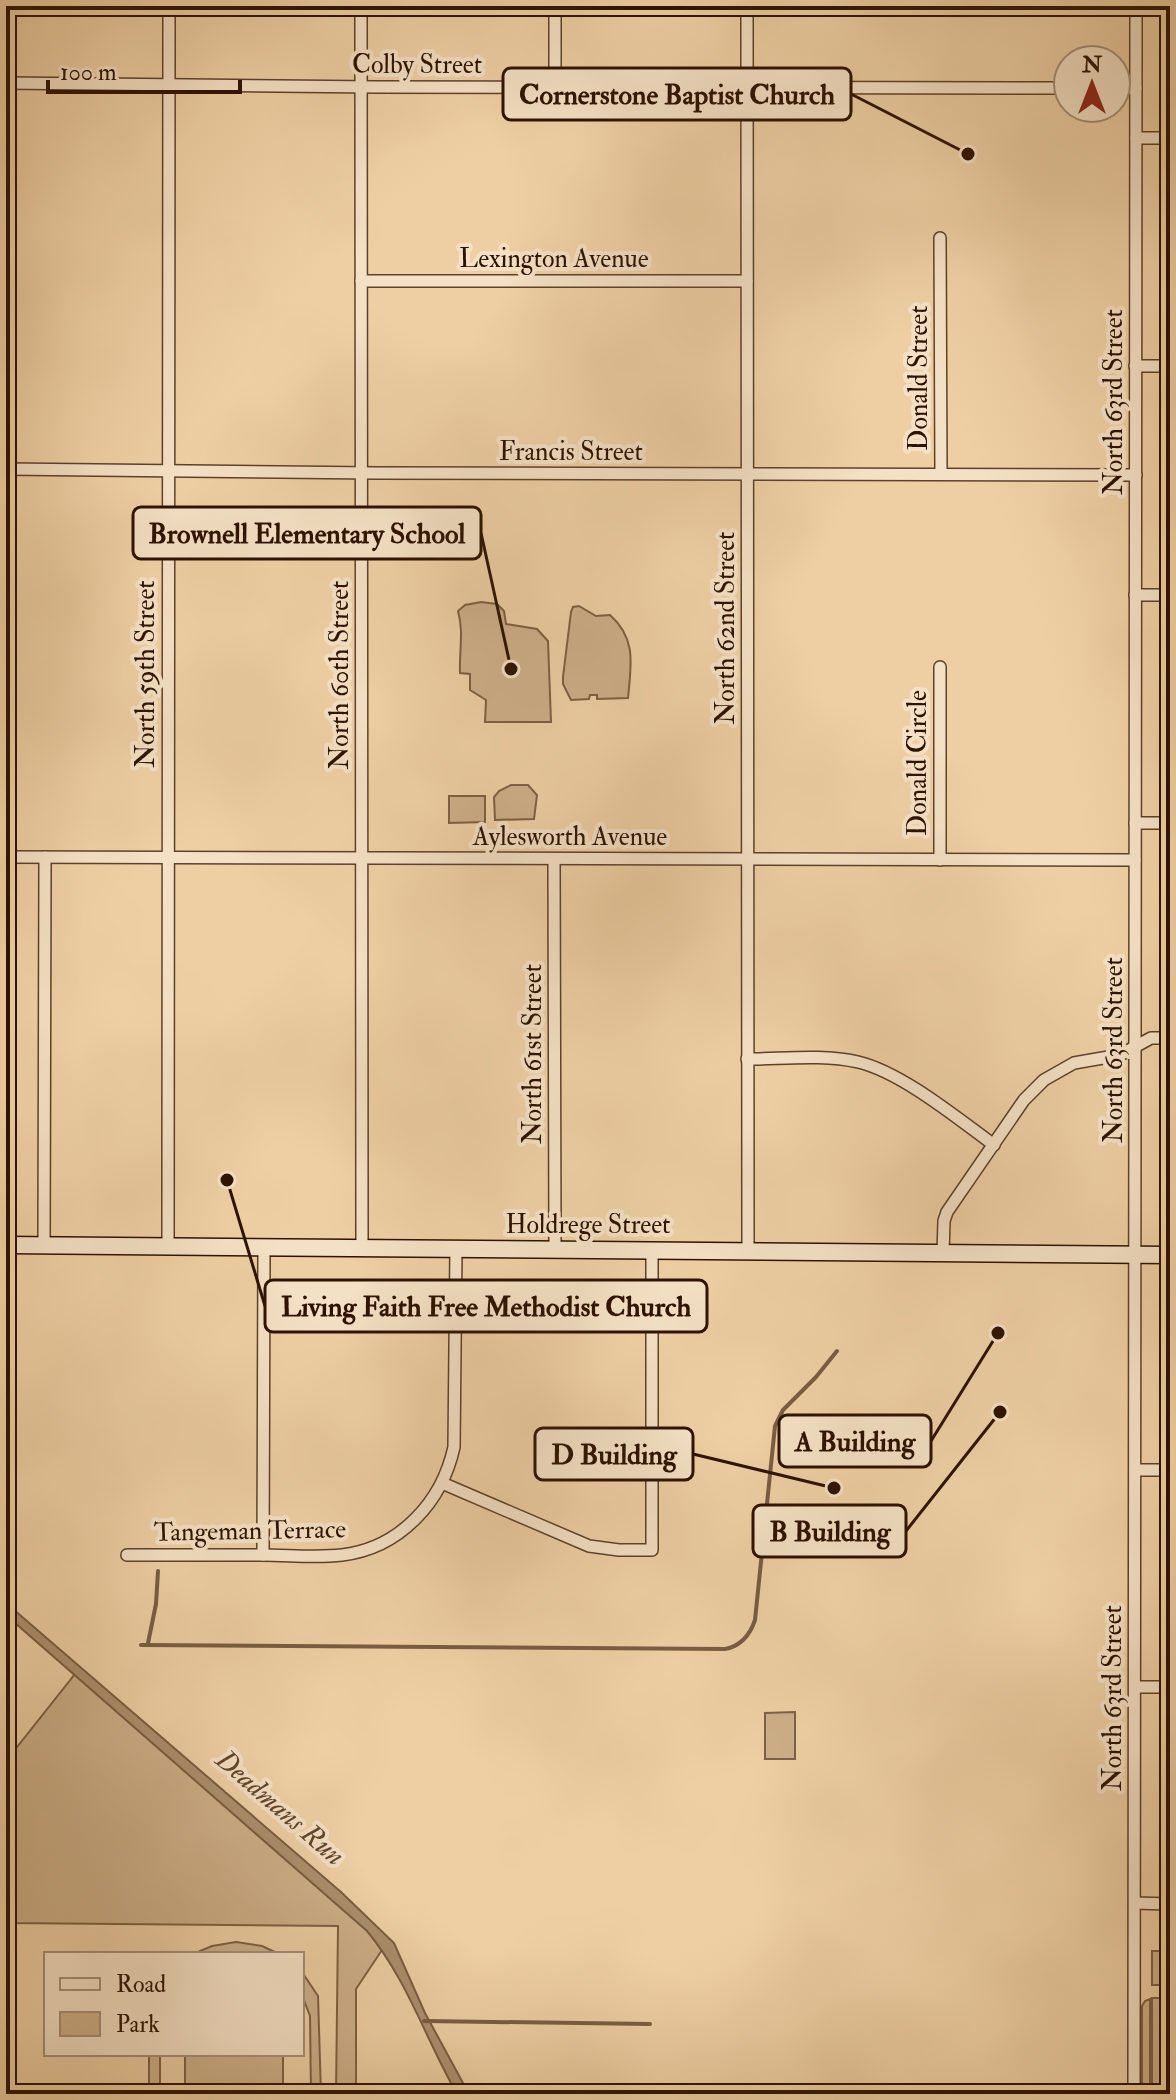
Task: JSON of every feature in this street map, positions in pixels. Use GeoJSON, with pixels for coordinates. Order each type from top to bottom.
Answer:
{"type":"FeatureCollection","features":[{"type":"Feature","properties":{"kind":"main road","name":"Holdrege Street"},"geometry":{"type":"LineString","coordinates":[[6,1245],[1170,1255]]}},
{"type":"Feature","properties":{"kind":"street","name":"North 59th Street"},"geometry":{"type":"LineString","coordinates":[[168,1246],[169,6]]}},
{"type":"Feature","properties":{"kind":"street","name":"North 60th Street"},"geometry":{"type":"LineString","coordinates":[[361,6],[362,1248]]}},
{"type":"Feature","properties":{"kind":"street"},"geometry":{"type":"LineString","coordinates":[[555,6],[555,88]]}},
{"type":"Feature","properties":{"kind":"street","name":"North 62nd Street"},"geometry":{"type":"LineString","coordinates":[[747,6],[748,1251]]}},
{"type":"Feature","properties":{"kind":"street","name":"North 63rd Street"},"geometry":{"type":"LineString","coordinates":[[1134,2094],[1136,6]]}},
{"type":"Feature","properties":{"kind":"street","name":"Colby Street"},"geometry":{"type":"LineString","coordinates":[[6,83],[1052,88]]}},
{"type":"Feature","properties":{"kind":"street"},"geometry":{"type":"LineString","coordinates":[[1136,138],[1170,138]]}},
{"type":"Feature","properties":{"kind":"street","name":"Donald Street"},"geometry":{"type":"LineString","coordinates":[[940,238],[941,474]]}},
{"type":"Feature","properties":{"kind":"street","name":"Lexington Avenue"},"geometry":{"type":"LineString","coordinates":[[361,281],[747,281]]}},
{"type":"Feature","properties":{"kind":"street"},"geometry":{"type":"LineString","coordinates":[[1135,366],[1170,366]]}},
{"type":"Feature","properties":{"kind":"street","name":"Francis Street"},"geometry":{"type":"LineString","coordinates":[[6,469],[1136,475]]}},
{"type":"Feature","properties":{"kind":"street"},"geometry":{"type":"LineString","coordinates":[[1135,595],[1170,595]]}},
{"type":"Feature","properties":{"kind":"street","name":"Donald Circle"},"geometry":{"type":"LineString","coordinates":[[940,667],[940,860]]}},
{"type":"Feature","properties":{"kind":"street"},"geometry":{"type":"LineString","coordinates":[[1135,823],[1170,823]]}},
{"type":"Feature","properties":{"kind":"street","name":"Aylesworth Avenue"},"geometry":{"type":"LineString","coordinates":[[6,857],[1135,860]]}},
{"type":"Feature","properties":{"kind":"street"},"geometry":{"type":"LineString","coordinates":[[44,1245],[45,857]]}},
{"type":"Feature","properties":{"kind":"street","name":"North 61st Street"},"geometry":{"type":"LineString","coordinates":[[554,859],[555,1249]]}},
{"type":"Feature","properties":{"kind":"street"},"geometry":{"type":"LineString","coordinates":[[943,1253],[945,1215],[1024,1100],[1044,1080],[1074,1063],[1120,1055],[1151,1038],[1170,1038]]}},
{"type":"Feature","properties":{"kind":"street"},"geometry":{"type":"LineString","coordinates":[[747,1059],[834,1059],[879,1068],[994,1145]]}},
{"type":"Feature","properties":{"kind":"street"},"geometry":{"type":"LineString","coordinates":[[263,1555],[264,1247]]}},
{"type":"Feature","properties":{"kind":"street"},"geometry":{"type":"LineString","coordinates":[[456,1248],[456,1427],[452,1457],[442,1483],[589,1546],[619,1550],[652,1550],[652,1250]]}},
{"type":"Feature","properties":{"kind":"street"},"geometry":{"type":"LineString","coordinates":[[1135,1470],[1170,1470]]}},
{"type":"Feature","properties":{"kind":"street","name":"Tangeman Terrace"},"geometry":{"type":"LineString","coordinates":[[127,1555],[333,1556],[372,1548],[410,1525],[424,1511],[442,1483]]}},
{"type":"Feature","properties":{"kind":"street"},"geometry":{"type":"LineString","coordinates":[[1135,1687],[1170,1687]]}},
{"type":"Feature","properties":{"kind":"street"},"geometry":{"type":"LineString","coordinates":[[1135,1903],[1170,1904]]}},
{"type":"Feature","properties":{"kind":"green space"},"geometry":{"type":"Polygon","coordinates":[[[481,602],[497,604],[504,611],[506,624],[537,629],[548,641],[551,722],[485,722],[486,700],[470,690],[470,674],[460,673],[458,611],[465,605],[481,602]]]}},
{"type":"Feature","properties":{"kind":"green space"},"geometry":{"type":"Polygon","coordinates":[[[579,606],[596,616],[610,615],[625,633],[630,653],[628,698],[597,699],[597,695],[590,695],[589,699],[571,700],[563,677],[571,612],[573,607],[579,606]]]}},
{"type":"Feature","properties":{"kind":"green space"},"geometry":{"type":"Polygon","coordinates":[[[511,785],[528,785],[537,795],[534,819],[495,820],[494,797],[511,785]]]}},
{"type":"Feature","properties":{"kind":"green space"},"geometry":{"type":"Polygon","coordinates":[[[449,796],[485,796],[485,822],[449,823],[449,796]]]}},
{"type":"Feature","properties":{"kind":"green space"},"geometry":{"type":"Polygon","coordinates":[[[79,1669],[388,1941],[356,1989],[356,2094],[336,2094],[338,1926],[6,1923],[6,1748],[17,1747],[79,1669]]]}},
{"type":"Feature","properties":{"kind":"green space"},"geometry":{"type":"Polygon","coordinates":[[[795,1712],[795,1759],[765,1759],[765,1713],[795,1712]]]}},
{"type":"Feature","properties":{"kind":"green space"},"geometry":{"type":"Polygon","coordinates":[[[236,1942],[262,1946],[275,1952],[198,1952],[236,1942]]]}},
{"type":"Feature","properties":{"kind":"green space"},"geometry":{"type":"Polygon","coordinates":[[[1152,1951],[1164,1951],[1164,1985],[1152,1985],[1152,1951]]]}},
{"type":"Feature","properties":{"kind":"green space"},"geometry":{"type":"Polygon","coordinates":[[[304,1975],[318,1996],[321,2094],[311,2094],[310,2016],[304,2000],[304,1975]]]}},
{"type":"Feature","properties":{"kind":"green space"},"geometry":{"type":"Polygon","coordinates":[[[1152,1998],[1164,1998],[1165,2008],[1170,2009],[1170,2038],[1165,2038],[1165,2054],[1160,2054],[1160,2084],[1170,2085],[1170,2094],[1152,2094],[1152,1998]]]}},
{"type":"Feature","properties":{"kind":"green space"},"geometry":{"type":"Polygon","coordinates":[[[1150,1999],[1150,2094],[1142,2094],[1142,2006],[1150,1999]]]}},
{"type":"Feature","properties":{"kind":"green space"},"geometry":{"type":"Polygon","coordinates":[[[149,2056],[160,2056],[160,2094],[149,2094],[149,2056]]]}},
{"type":"Feature","properties":{"kind":"green space"},"geometry":{"type":"Polygon","coordinates":[[[185,2056],[283,2056],[283,2094],[185,2094],[185,2056]]]}},
{"type":"Feature","properties":{"kind":"shaded area"},"geometry":{"type":"Polygon","coordinates":[[[6,1603],[341,1892],[394,1943],[425,2013],[469,2094],[457,2094],[394,1969],[367,1931],[6,1615],[6,1603]]]}},
{"type":"Feature","properties":{"kind":"waterway"},"geometry":{"type":"LineString","coordinates":[[141,1645],[731,1648],[744,1639],[755,1620],[775,1426],[783,1410],[837,1351]]}},
{"type":"Feature","properties":{"kind":"waterway"},"geometry":{"type":"LineString","coordinates":[[148,1643],[156,1604],[158,1571]]}},
{"type":"Feature","properties":{"kind":"waterway"},"geometry":{"type":"LineString","coordinates":[[424,2021],[650,2024]]}},
{"type":"Feature","properties":{"kind":"place","name":"Cornerstone Baptist Church"},"geometry":{"type":"Point","coordinates":[968,154]}},
{"type":"Feature","properties":{"kind":"place","name":"Brownell Elementary School"},"geometry":{"type":"Point","coordinates":[511,669]}},
{"type":"Feature","properties":{"kind":"place","name":"Living Faith Free Methodist Church"},"geometry":{"type":"Point","coordinates":[227,1180]}},
{"type":"Feature","properties":{"kind":"place","name":"A Building"},"geometry":{"type":"Point","coordinates":[998,1333]}},
{"type":"Feature","properties":{"kind":"place","name":"B Building"},"geometry":{"type":"Point","coordinates":[1000,1412]}},
{"type":"Feature","properties":{"kind":"place","name":"D Building"},"geometry":{"type":"Point","coordinates":[834,1488]}},
{"type":"Feature","properties":{"kind":"water label","name":"Deadmans Run"},"geometry":{"type":"Point","coordinates":[280,1808]}}]}
